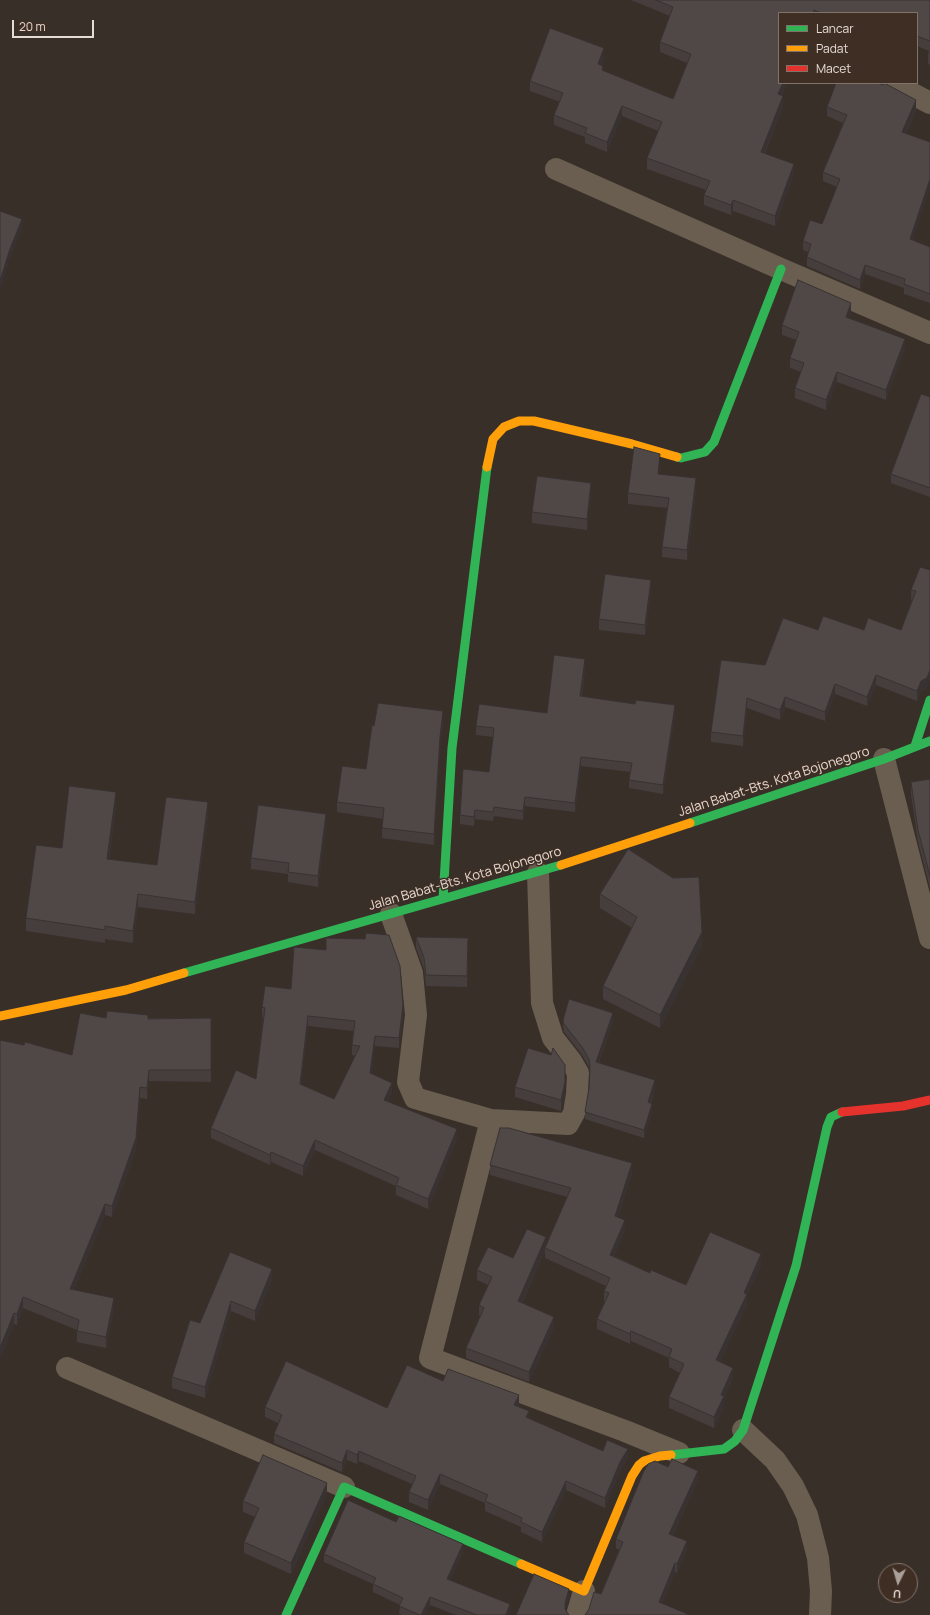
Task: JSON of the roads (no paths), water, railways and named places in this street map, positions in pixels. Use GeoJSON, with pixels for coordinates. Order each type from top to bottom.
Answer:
{"type":"FeatureCollection","features":[{"type":"Feature","properties":{"kind":"main road"},"geometry":{"type":"LineString","coordinates":[[443,899],[452,748],[488,460],[493,439],[504,427],[519,421],[534,420],[682,458],[705,452],[714,442],[781,269]]}},
{"type":"Feature","properties":{"kind":"main road"},"geometry":{"type":"LineString","coordinates":[[914,746],[930,700]]}},
{"type":"Feature","properties":{"kind":"main road","name":"Jalan Babat-Bts. Kota Bojonegoro"},"geometry":{"type":"LineString","coordinates":[[0,1016],[126,990],[538,873],[884,760],[914,746],[930,741]]}},
{"type":"Feature","properties":{"kind":"main road"},"geometry":{"type":"LineString","coordinates":[[286,1615],[344,1487],[584,1591],[635,1469],[650,1458],[679,1453],[724,1449],[735,1441],[743,1430],[796,1266],[827,1127],[831,1117],[840,1112],[903,1106],[930,1100]]}},
{"type":"Feature","properties":{"kind":"street"},"geometry":{"type":"LineString","coordinates":[[894,84],[930,103]]}},
{"type":"Feature","properties":{"kind":"street"},"geometry":{"type":"LineString","coordinates":[[556,169],[781,269],[930,333]]}},
{"type":"Feature","properties":{"kind":"street"},"geometry":{"type":"LineString","coordinates":[[884,760],[930,938]]}},
{"type":"Feature","properties":{"kind":"street"},"geometry":{"type":"LineString","coordinates":[[391,914],[412,973],[416,1015],[408,1082],[415,1098],[491,1120],[568,1124],[574,1113],[578,1094],[578,1073],[553,1038],[542,1003],[538,873]]}},
{"type":"Feature","properties":{"kind":"street"},"geometry":{"type":"LineString","coordinates":[[491,1120],[430,1358],[625,1431],[679,1453]]}},
{"type":"Feature","properties":{"kind":"street"},"geometry":{"type":"LineString","coordinates":[[67,1368],[344,1487]]}},
{"type":"Feature","properties":{"kind":"street"},"geometry":{"type":"LineString","coordinates":[[743,1430],[775,1460],[793,1486],[807,1515],[818,1558],[820,1615]]}},
{"type":"Feature","properties":{"kind":"street"},"geometry":{"type":"LineString","coordinates":[[577,1615],[584,1591]]}}]}
